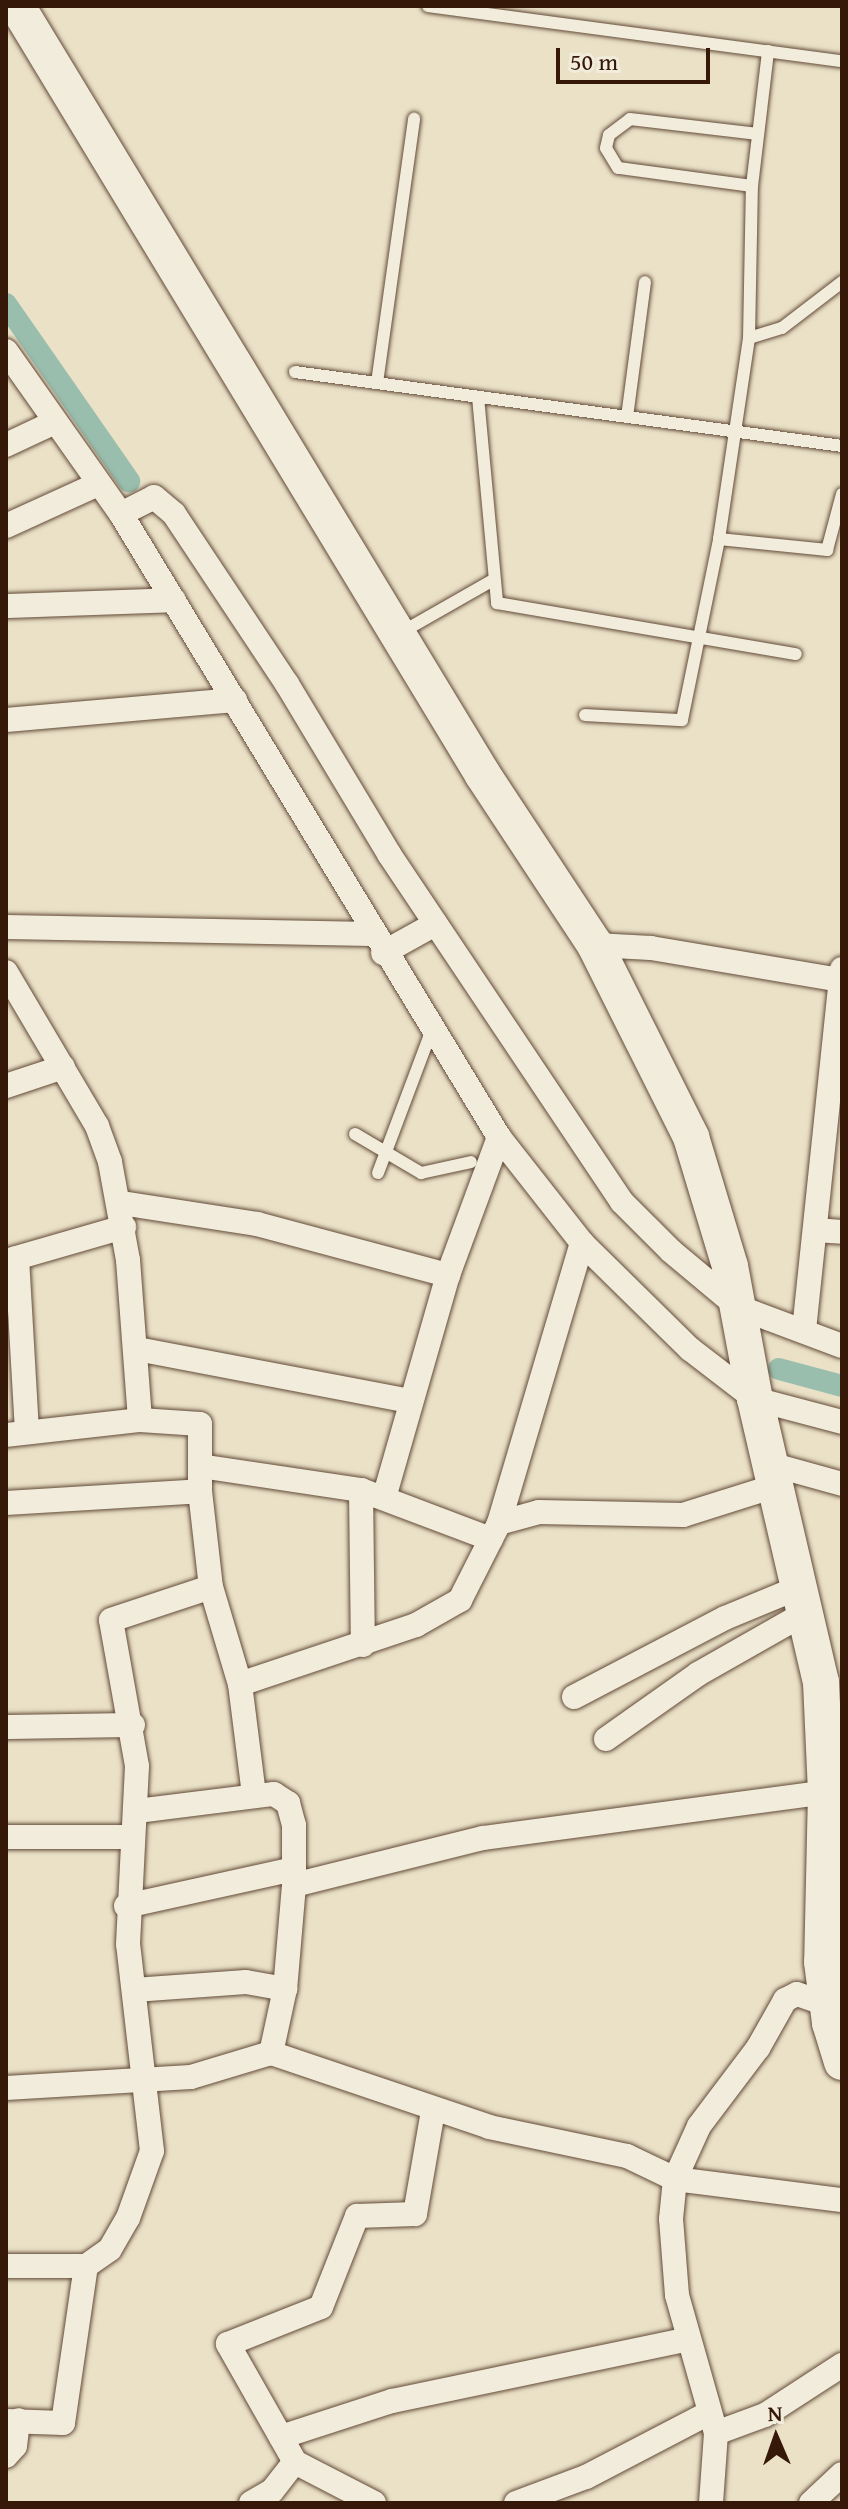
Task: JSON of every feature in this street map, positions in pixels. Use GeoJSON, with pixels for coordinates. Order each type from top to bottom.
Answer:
{"type":"FeatureCollection","features":[{"type":"Feature","properties":{"kind":"main road"},"geometry":{"type":"LineString","coordinates":[[17,6],[503,808],[595,945],[691,1137],[738,1307],[772,1475],[833,1705],[826,1792],[822,1962],[826,2004],[842,2062]]}},
{"type":"Feature","properties":{"kind":"street"},"geometry":{"type":"LineString","coordinates":[[6,351],[53,423],[121,514],[235,700],[377,944],[499,1137],[582,1243],[690,1349],[755,1399],[842,1422]]}},
{"type":"Feature","properties":{"kind":"street"},"geometry":{"type":"LineString","coordinates":[[6,445],[53,423]]}},
{"type":"Feature","properties":{"kind":"street"},"geometry":{"type":"LineString","coordinates":[[6,526],[98,484]]}},
{"type":"Feature","properties":{"kind":"street"},"geometry":{"type":"LineString","coordinates":[[121,514],[154,497],[174,514],[435,924],[622,1202],[738,1307],[842,1346]]}},
{"type":"Feature","properties":{"kind":"street"},"geometry":{"type":"LineString","coordinates":[[6,606],[174,600]]}},
{"type":"Feature","properties":{"kind":"street"},"geometry":{"type":"LineString","coordinates":[[6,720],[235,700]]}},
{"type":"Feature","properties":{"kind":"street"},"geometry":{"type":"LineString","coordinates":[[6,927],[377,944],[435,924]]}},
{"type":"Feature","properties":{"kind":"street"},"geometry":{"type":"LineString","coordinates":[[595,945],[651,948],[841,974],[832,1133],[815,1230],[804,1330]]}},
{"type":"Feature","properties":{"kind":"street"},"geometry":{"type":"LineString","coordinates":[[6,975],[97,1126],[122,1215],[137,1349],[140,1420]]}},
{"type":"Feature","properties":{"kind":"street"},"geometry":{"type":"LineString","coordinates":[[6,1086],[63,1067]]}},
{"type":"Feature","properties":{"kind":"street"},"geometry":{"type":"LineString","coordinates":[[363,1645],[372,1494],[409,1401],[448,1275],[499,1137]]}},
{"type":"Feature","properties":{"kind":"street"},"geometry":{"type":"LineString","coordinates":[[254,1795],[240,1684],[211,1587],[200,1491],[200,1424],[140,1420],[17,1432],[11,1259],[122,1215],[257,1224],[448,1275]]}},
{"type":"Feature","properties":{"kind":"street"},"geometry":{"type":"LineString","coordinates":[[815,1230],[842,1232]]}},
{"type":"Feature","properties":{"kind":"street"},"geometry":{"type":"LineString","coordinates":[[240,1684],[363,1645],[454,1606],[495,1531],[582,1243]]}},
{"type":"Feature","properties":{"kind":"street"},"geometry":{"type":"LineString","coordinates":[[137,1349],[409,1401]]}},
{"type":"Feature","properties":{"kind":"street"},"geometry":{"type":"LineString","coordinates":[[200,1466],[372,1494],[495,1531],[539,1512],[683,1515],[772,1475],[842,1484]]}},
{"type":"Feature","properties":{"kind":"street"},"geometry":{"type":"LineString","coordinates":[[6,1503],[200,1491]]}},
{"type":"Feature","properties":{"kind":"street"},"geometry":{"type":"LineString","coordinates":[[6,2266],[86,2266],[110,2249],[128,2218],[152,2151],[126,1906],[130,1837],[137,1811],[133,1725],[111,1620],[211,1587]]}},
{"type":"Feature","properties":{"kind":"street"},"geometry":{"type":"LineString","coordinates":[[574,1697],[725,1618],[804,1600]]}},
{"type":"Feature","properties":{"kind":"street"},"geometry":{"type":"LineString","coordinates":[[606,1739],[804,1600]]}},
{"type":"Feature","properties":{"kind":"street"},"geometry":{"type":"LineString","coordinates":[[6,1727],[133,1725]]}},
{"type":"Feature","properties":{"kind":"street"},"geometry":{"type":"LineString","coordinates":[[126,1906],[294,1877],[483,1838],[826,1792]]}},
{"type":"Feature","properties":{"kind":"street"},"geometry":{"type":"LineString","coordinates":[[137,1811],[254,1795],[274,1794],[288,1803],[294,1825],[294,1877],[285,1989],[271,2053]]}},
{"type":"Feature","properties":{"kind":"street"},"geometry":{"type":"LineString","coordinates":[[6,1837],[130,1837]]}},
{"type":"Feature","properties":{"kind":"street"},"geometry":{"type":"LineString","coordinates":[[134,1990],[246,1982],[285,1989]]}},
{"type":"Feature","properties":{"kind":"street"},"geometry":{"type":"LineString","coordinates":[[711,2503],[712,2423],[685,2340],[672,2249],[675,2179],[699,2126],[758,2048],[785,2000],[797,1994],[826,2004]]}},
{"type":"Feature","properties":{"kind":"street"},"geometry":{"type":"LineString","coordinates":[[6,2088],[191,2077],[271,2053],[433,2111],[627,2156],[675,2179],[842,2200]]}},
{"type":"Feature","properties":{"kind":"street"},"geometry":{"type":"LineString","coordinates":[[374,2503],[295,2462],[228,2344],[321,2307],[357,2216],[415,2214],[433,2111]]}},
{"type":"Feature","properties":{"kind":"street"},"geometry":{"type":"LineString","coordinates":[[6,2456],[15,2446],[12,2420],[63,2423],[86,2266]]}},
{"type":"Feature","properties":{"kind":"street"},"geometry":{"type":"LineString","coordinates":[[281,2437],[392,2401],[685,2340]]}},
{"type":"Feature","properties":{"kind":"street"},"geometry":{"type":"LineString","coordinates":[[516,2503],[712,2423],[765,2415],[842,2365]]}},
{"type":"Feature","properties":{"kind":"street"},"geometry":{"type":"LineString","coordinates":[[251,2503],[272,2491],[295,2462]]}},
{"type":"Feature","properties":{"kind":"street"},"geometry":{"type":"LineString","coordinates":[[811,2503],[842,2474]]}},
{"type":"Feature","properties":{"kind":"lane"},"geometry":{"type":"LineString","coordinates":[[428,6],[842,61]]}},
{"type":"Feature","properties":{"kind":"lane"},"geometry":{"type":"LineString","coordinates":[[585,715],[680,723],[702,638],[749,338],[752,186],[768,51]]}},
{"type":"Feature","properties":{"kind":"lane"},"geometry":{"type":"LineString","coordinates":[[377,383],[414,119]]}},
{"type":"Feature","properties":{"kind":"lane"},"geometry":{"type":"LineString","coordinates":[[752,186],[618,168],[606,148],[609,135],[630,119],[758,134]]}},
{"type":"Feature","properties":{"kind":"lane"},"geometry":{"type":"LineString","coordinates":[[627,417],[645,282]]}},
{"type":"Feature","properties":{"kind":"lane"},"geometry":{"type":"LineString","coordinates":[[749,338],[782,328],[842,282]]}},
{"type":"Feature","properties":{"kind":"lane"},"geometry":{"type":"LineString","coordinates":[[295,372],[842,446]]}},
{"type":"Feature","properties":{"kind":"lane"},"geometry":{"type":"LineString","coordinates":[[478,397],[497,603],[796,654]]}},
{"type":"Feature","properties":{"kind":"lane"},"geometry":{"type":"LineString","coordinates":[[719,539],[827,550],[842,494]]}},
{"type":"Feature","properties":{"kind":"lane"},"geometry":{"type":"LineString","coordinates":[[398,634],[493,580]]}},
{"type":"Feature","properties":{"kind":"lane"},"geometry":{"type":"LineString","coordinates":[[378,1173],[432,1029]]}},
{"type":"Feature","properties":{"kind":"lane"},"geometry":{"type":"LineString","coordinates":[[355,1134],[386,1148],[421,1173],[471,1162]]}},
{"type":"Feature","properties":{"kind":"waterway"},"geometry":{"type":"LineString","coordinates":[[6,304],[129,481]]}},
{"type":"Feature","properties":{"kind":"waterway"},"geometry":{"type":"LineString","coordinates":[[779,1369],[842,1386]]}}]}
